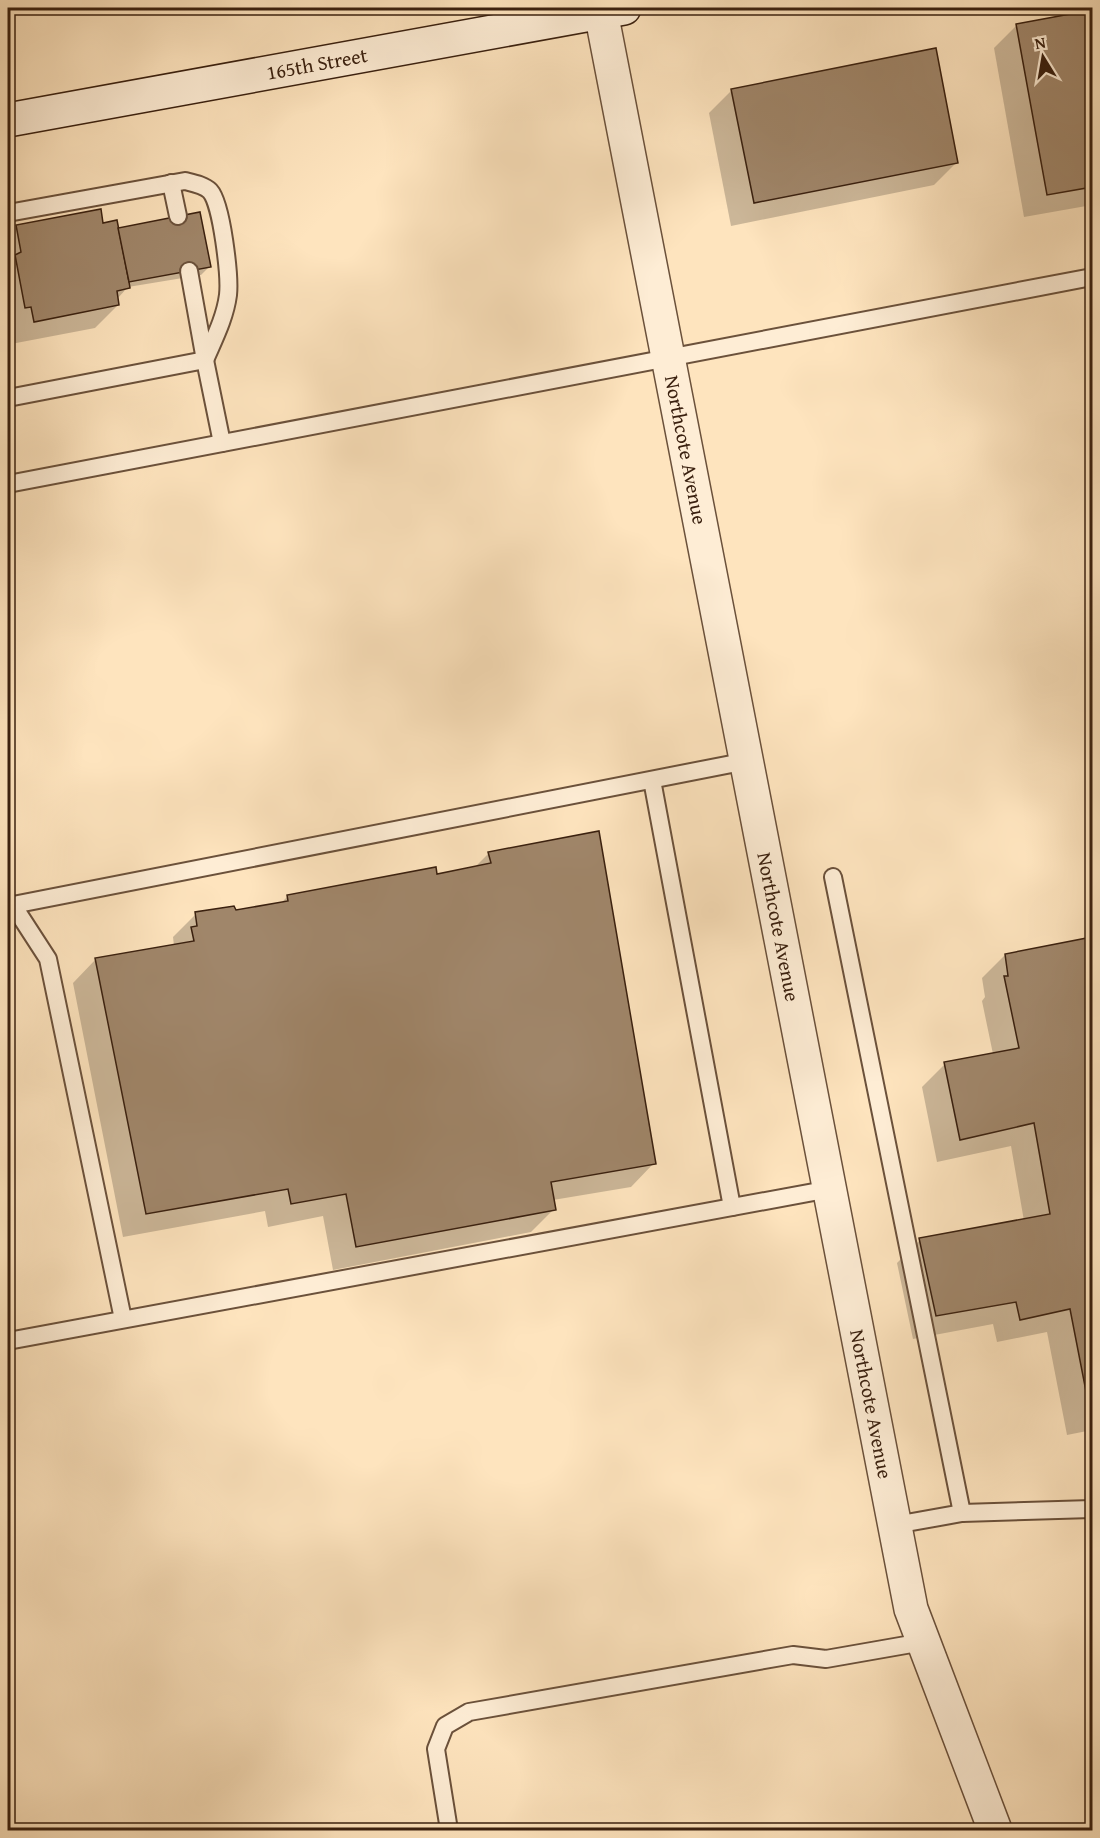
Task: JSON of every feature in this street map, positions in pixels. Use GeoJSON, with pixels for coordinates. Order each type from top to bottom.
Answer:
{"type":"FeatureCollection","features":[{"type":"Feature","properties":{"kind":"street","name":"165th Street"},"geometry":{"type":"LineString","coordinates":[[8,120],[606,9]]}},
{"type":"Feature","properties":{"kind":"street","name":"Northcote Avenue"},"geometry":{"type":"LineString","coordinates":[[606,9],[668,358],[911,1610],[994,1830]]}},
{"type":"Feature","properties":{"kind":"lane"},"geometry":{"type":"LineString","coordinates":[[8,213],[185,181],[197,184],[211,192],[220,221],[227,266],[228,294],[222,318],[205,360]]}},
{"type":"Feature","properties":{"kind":"lane"},"geometry":{"type":"LineString","coordinates":[[171,183],[178,216]]}},
{"type":"Feature","properties":{"kind":"lane"},"geometry":{"type":"LineString","coordinates":[[189,271],[222,442]]}},
{"type":"Feature","properties":{"kind":"lane"},"geometry":{"type":"LineString","coordinates":[[8,480],[222,442],[1092,277]]}},
{"type":"Feature","properties":{"kind":"lane"},"geometry":{"type":"LineString","coordinates":[[8,398],[205,360]]}},
{"type":"Feature","properties":{"kind":"lane"},"geometry":{"type":"LineString","coordinates":[[123,1320],[48,958],[13,905],[747,761]]}},
{"type":"Feature","properties":{"kind":"lane"},"geometry":{"type":"LineString","coordinates":[[652,780],[732,1207]]}},
{"type":"Feature","properties":{"kind":"lane"},"geometry":{"type":"LineString","coordinates":[[833,877],[962,1513]]}},
{"type":"Feature","properties":{"kind":"lane"},"geometry":{"type":"LineString","coordinates":[[8,1341],[830,1189]]}},
{"type":"Feature","properties":{"kind":"lane"},"geometry":{"type":"LineString","coordinates":[[895,1525],[962,1513],[1092,1509]]}},
{"type":"Feature","properties":{"kind":"lane"},"geometry":{"type":"LineString","coordinates":[[449,1830],[436,1749],[445,1726],[469,1712],[793,1655],[826,1659],[923,1642]]}},
{"type":"Feature","properties":{"kind":"building"},"geometry":{"type":"Polygon","coordinates":[[[1092,10],[1092,187],[1047,195],[1016,24],[1092,10]]]}},
{"type":"Feature","properties":{"kind":"building"},"geometry":{"type":"Polygon","coordinates":[[[936,48],[958,163],[754,203],[731,89],[936,48]]]}},
{"type":"Feature","properties":{"kind":"building"},"geometry":{"type":"Polygon","coordinates":[[[101,209],[103,223],[117,220],[130,288],[117,291],[119,305],[34,322],[31,307],[25,308],[15,255],[21,252],[16,225],[101,209]]]}},
{"type":"Feature","properties":{"kind":"building"},"geometry":{"type":"Polygon","coordinates":[[[200,212],[211,267],[129,282],[118,228],[200,212]]]}},
{"type":"Feature","properties":{"kind":"building"},"geometry":{"type":"Polygon","coordinates":[[[599,831],[656,1164],[551,1182],[556,1210],[356,1247],[346,1194],[291,1204],[288,1189],[146,1214],[95,958],[194,941],[191,927],[197,926],[195,912],[234,906],[236,910],[288,901],[287,895],[436,867],[437,874],[491,863],[488,852],[599,831]]]}},
{"type":"Feature","properties":{"kind":"building"},"geometry":{"type":"Polygon","coordinates":[[[1092,937],[1092,1412],[1090,1412],[1070,1309],[1020,1320],[1016,1302],[936,1316],[919,1238],[1050,1214],[1034,1123],[960,1140],[944,1062],[1019,1048],[1004,976],[1008,976],[1005,954],[1092,937]]]}},
{"type":"Feature","properties":{"kind":"railway"},"geometry":{"type":"LineString","coordinates":[[8,9],[16,8]]}}]}
